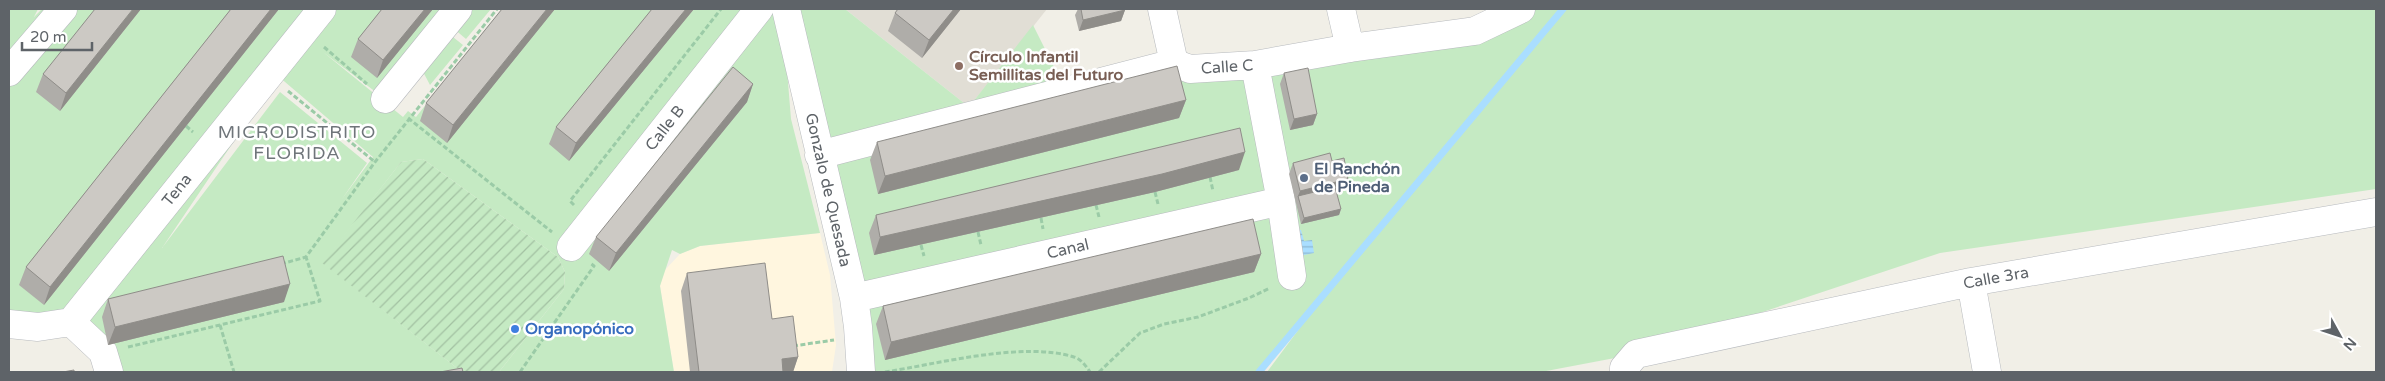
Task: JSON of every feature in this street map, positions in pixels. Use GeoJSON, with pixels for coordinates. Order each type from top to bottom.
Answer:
{"type":"FeatureCollection","features":[{"type":"Feature","properties":{"kind":"street"},"geometry":{"type":"LineString","coordinates":[[9,72],[63,9]]}},
{"type":"Feature","properties":{"kind":"street","name":"Tena"},"geometry":{"type":"LineString","coordinates":[[71,322],[322,9]]}},
{"type":"Feature","properties":{"kind":"street"},"geometry":{"type":"LineString","coordinates":[[385,99],[458,9]]}},
{"type":"Feature","properties":{"kind":"street","name":"Calle B"},"geometry":{"type":"LineString","coordinates":[[571,247],[759,9]]}},
{"type":"Feature","properties":{"kind":"street","name":"Gonzalo de Quesada"},"geometry":{"type":"LineString","coordinates":[[786,9],[854,298],[861,372]]}},
{"type":"Feature","properties":{"kind":"street"},"geometry":{"type":"LineString","coordinates":[[1162,9],[1174,63]]}},
{"type":"Feature","properties":{"kind":"street"},"geometry":{"type":"LineString","coordinates":[[1341,9],[1350,48]]}},
{"type":"Feature","properties":{"kind":"street","name":"Calle C"},"geometry":{"type":"LineString","coordinates":[[820,156],[1174,63],[1190,69],[1255,65],[1350,48],[1475,31],[1521,9]]}},
{"type":"Feature","properties":{"kind":"street"},"geometry":{"type":"LineString","coordinates":[[1255,65],[1281,200],[1292,276]]}},
{"type":"Feature","properties":{"kind":"street","name":"Canal"},"geometry":{"type":"LineString","coordinates":[[854,298],[1281,200]]}},
{"type":"Feature","properties":{"kind":"street","name":"Calle 3ra"},"geometry":{"type":"LineString","coordinates":[[1624,370],[1636,354],[1971,282],[2376,212]]}},
{"type":"Feature","properties":{"kind":"street"},"geometry":{"type":"LineString","coordinates":[[1971,282],[1987,372]]}},
{"type":"Feature","properties":{"kind":"street"},"geometry":{"type":"LineString","coordinates":[[9,324],[38,327],[71,322],[106,362]]}},
{"type":"Feature","properties":{"kind":"path"},"geometry":{"type":"LineString","coordinates":[[278,265],[306,257],[375,162],[497,9]]}},
{"type":"Feature","properties":{"kind":"path"},"geometry":{"type":"LineString","coordinates":[[592,220],[570,201],[721,9]]}},
{"type":"Feature","properties":{"kind":"path"},"geometry":{"type":"LineString","coordinates":[[304,31],[385,99],[594,266],[520,372]]}},
{"type":"Feature","properties":{"kind":"path"},"geometry":{"type":"LineString","coordinates":[[270,76],[375,162]]}},
{"type":"Feature","properties":{"kind":"path"},"geometry":{"type":"LineString","coordinates":[[106,362],[220,325],[320,301],[306,257]]}},
{"type":"Feature","properties":{"kind":"path"},"geometry":{"type":"LineString","coordinates":[[1098,372],[1140,333],[1164,324],[1198,317],[1240,302],[1292,276]]}},
{"type":"Feature","properties":{"kind":"path"},"geometry":{"type":"LineString","coordinates":[[220,325],[234,372]]}},
{"type":"Feature","properties":{"kind":"path"},"geometry":{"type":"LineString","coordinates":[[788,347],[859,336]]}},
{"type":"Feature","properties":{"kind":"path"},"geometry":{"type":"LineString","coordinates":[[884,372],[994,354],[1038,352],[1075,357],[1086,364],[1090,372]]}},
{"type":"Feature","properties":{"kind":"shaded area","name":"Círculo Infantil Semillitas del Futuro"},"geometry":{"type":"Polygon","coordinates":[[[845,9],[1047,9],[969,107],[845,9]]]}},
{"type":"Feature","properties":{"kind":"shaded area"},"geometry":{"type":"Polygon","coordinates":[[[820,233],[830,275],[836,345],[832,372],[674,372],[660,286],[664,271],[680,254],[700,246],[820,233]]]}},
{"type":"Feature","properties":{"kind":"green space"},"geometry":{"type":"Polygon","coordinates":[[[9,9],[38,9],[34,17],[42,9],[458,9],[385,99],[323,52],[403,117],[408,111],[416,117],[502,9],[782,9],[791,119],[820,233],[700,246],[680,254],[672,250],[660,286],[674,372],[499,372],[564,289],[565,272],[558,257],[423,159],[401,162],[323,263],[462,372],[109,372],[71,322],[9,324],[9,9]],[[278,76],[162,248],[280,92],[367,163],[342,199],[373,157],[278,76]]]}},
{"type":"Feature","properties":{"kind":"green space"},"geometry":{"type":"Polygon","coordinates":[[[468,9],[491,9],[466,39],[453,28],[468,9]]]}},
{"type":"Feature","properties":{"kind":"green space"},"geometry":{"type":"Polygon","coordinates":[[[798,9],[845,9],[969,107],[1033,25],[1062,83],[1190,69],[1521,9],[2376,9],[2376,189],[1940,253],[1636,354],[1541,372],[1267,372],[1325,294],[1260,372],[860,372],[798,9]]]}},
{"type":"Feature","properties":{"kind":"green space"},"geometry":{"type":"Polygon","coordinates":[[[448,33],[463,45],[430,85],[420,66],[448,33]]]}},
{"type":"Feature","properties":{"kind":"green space"},"geometry":{"type":"Polygon","coordinates":[[[423,159],[558,257],[565,272],[564,289],[499,372],[462,372],[322,263],[401,162],[423,159]]]}},
{"type":"Feature","properties":{"kind":"water"},"geometry":{"type":"Polygon","coordinates":[[[1294,230],[1301,230],[1304,241],[1312,240],[1314,253],[1299,256],[1294,230]]]}},
{"type":"Feature","properties":{"kind":"building"},"geometry":{"type":"Polygon","coordinates":[[[95,9],[133,9],[66,93],[43,74],[95,9]]]}},
{"type":"Feature","properties":{"kind":"building"},"geometry":{"type":"Polygon","coordinates":[[[231,9],[271,9],[50,287],[26,267],[231,9]]]}},
{"type":"Feature","properties":{"kind":"building"},"geometry":{"type":"Polygon","coordinates":[[[382,9],[425,9],[383,60],[358,39],[382,9]]]}},
{"type":"Feature","properties":{"kind":"building"},"geometry":{"type":"Polygon","coordinates":[[[502,9],[547,9],[453,125],[426,103],[502,9]]]}},
{"type":"Feature","properties":{"kind":"building"},"geometry":{"type":"Polygon","coordinates":[[[652,9],[686,9],[576,143],[556,127],[652,9]]]}},
{"type":"Feature","properties":{"kind":"building"},"geometry":{"type":"Polygon","coordinates":[[[898,9],[954,9],[929,40],[895,13],[898,9]]]}},
{"type":"Feature","properties":{"kind":"building"},"geometry":{"type":"Polygon","coordinates":[[[1081,9],[1125,9],[1125,10],[1083,20],[1081,9]]]}},
{"type":"Feature","properties":{"kind":"building"},"geometry":{"type":"Polygon","coordinates":[[[1177,66],[1186,100],[885,176],[877,142],[1177,66]]]}},
{"type":"Feature","properties":{"kind":"building"},"geometry":{"type":"Polygon","coordinates":[[[733,67],[753,84],[616,253],[596,237],[733,67]]]}},
{"type":"Feature","properties":{"kind":"building"},"geometry":{"type":"Polygon","coordinates":[[[1308,68],[1317,114],[1294,119],[1284,73],[1308,68]]]}},
{"type":"Feature","properties":{"kind":"building"},"geometry":{"type":"Polygon","coordinates":[[[1240,128],[1245,152],[1162,174],[880,237],[876,215],[1240,128]]]}},
{"type":"Feature","properties":{"kind":"building"},"geometry":{"type":"Polygon","coordinates":[[[1330,153],[1332,161],[1344,158],[1348,179],[1300,191],[1293,163],[1330,153]]]}},
{"type":"Feature","properties":{"kind":"building"},"geometry":{"type":"Polygon","coordinates":[[[1335,187],[1341,209],[1304,218],[1298,196],[1335,187]]]}},
{"type":"Feature","properties":{"kind":"building"},"geometry":{"type":"Polygon","coordinates":[[[1253,219],[1261,254],[891,342],[883,306],[1253,219]]]}},
{"type":"Feature","properties":{"kind":"building"},"geometry":{"type":"Polygon","coordinates":[[[283,256],[290,284],[115,327],[108,299],[283,256]]]}},
{"type":"Feature","properties":{"kind":"building"},"geometry":{"type":"Polygon","coordinates":[[[765,263],[772,319],[793,316],[798,357],[782,359],[783,372],[699,372],[687,273],[765,263]]]}},
{"type":"Feature","properties":{"kind":"building"},"geometry":{"type":"Polygon","coordinates":[[[462,368],[463,372],[440,372],[462,368]]]}},
{"type":"Feature","properties":{"kind":"waterway"},"geometry":{"type":"LineString","coordinates":[[1259,372],[1563,9]]}},
{"type":"Feature","properties":{"kind":"place","name":"Círculo Infantil Semillitas del Futuro"},"geometry":{"type":"Point","coordinates":[959,66]}},
{"type":"Feature","properties":{"kind":"place","name":"El Ranchón de Pineda"},"geometry":{"type":"Point","coordinates":[1304,178]}},
{"type":"Feature","properties":{"kind":"place","name":"Organopónico"},"geometry":{"type":"Point","coordinates":[515,329]}},
{"type":"Feature","properties":{"kind":"district","name":"MICRODISTRITO FLORIDA"},"geometry":{"type":"Point","coordinates":[297,142]}}]}
